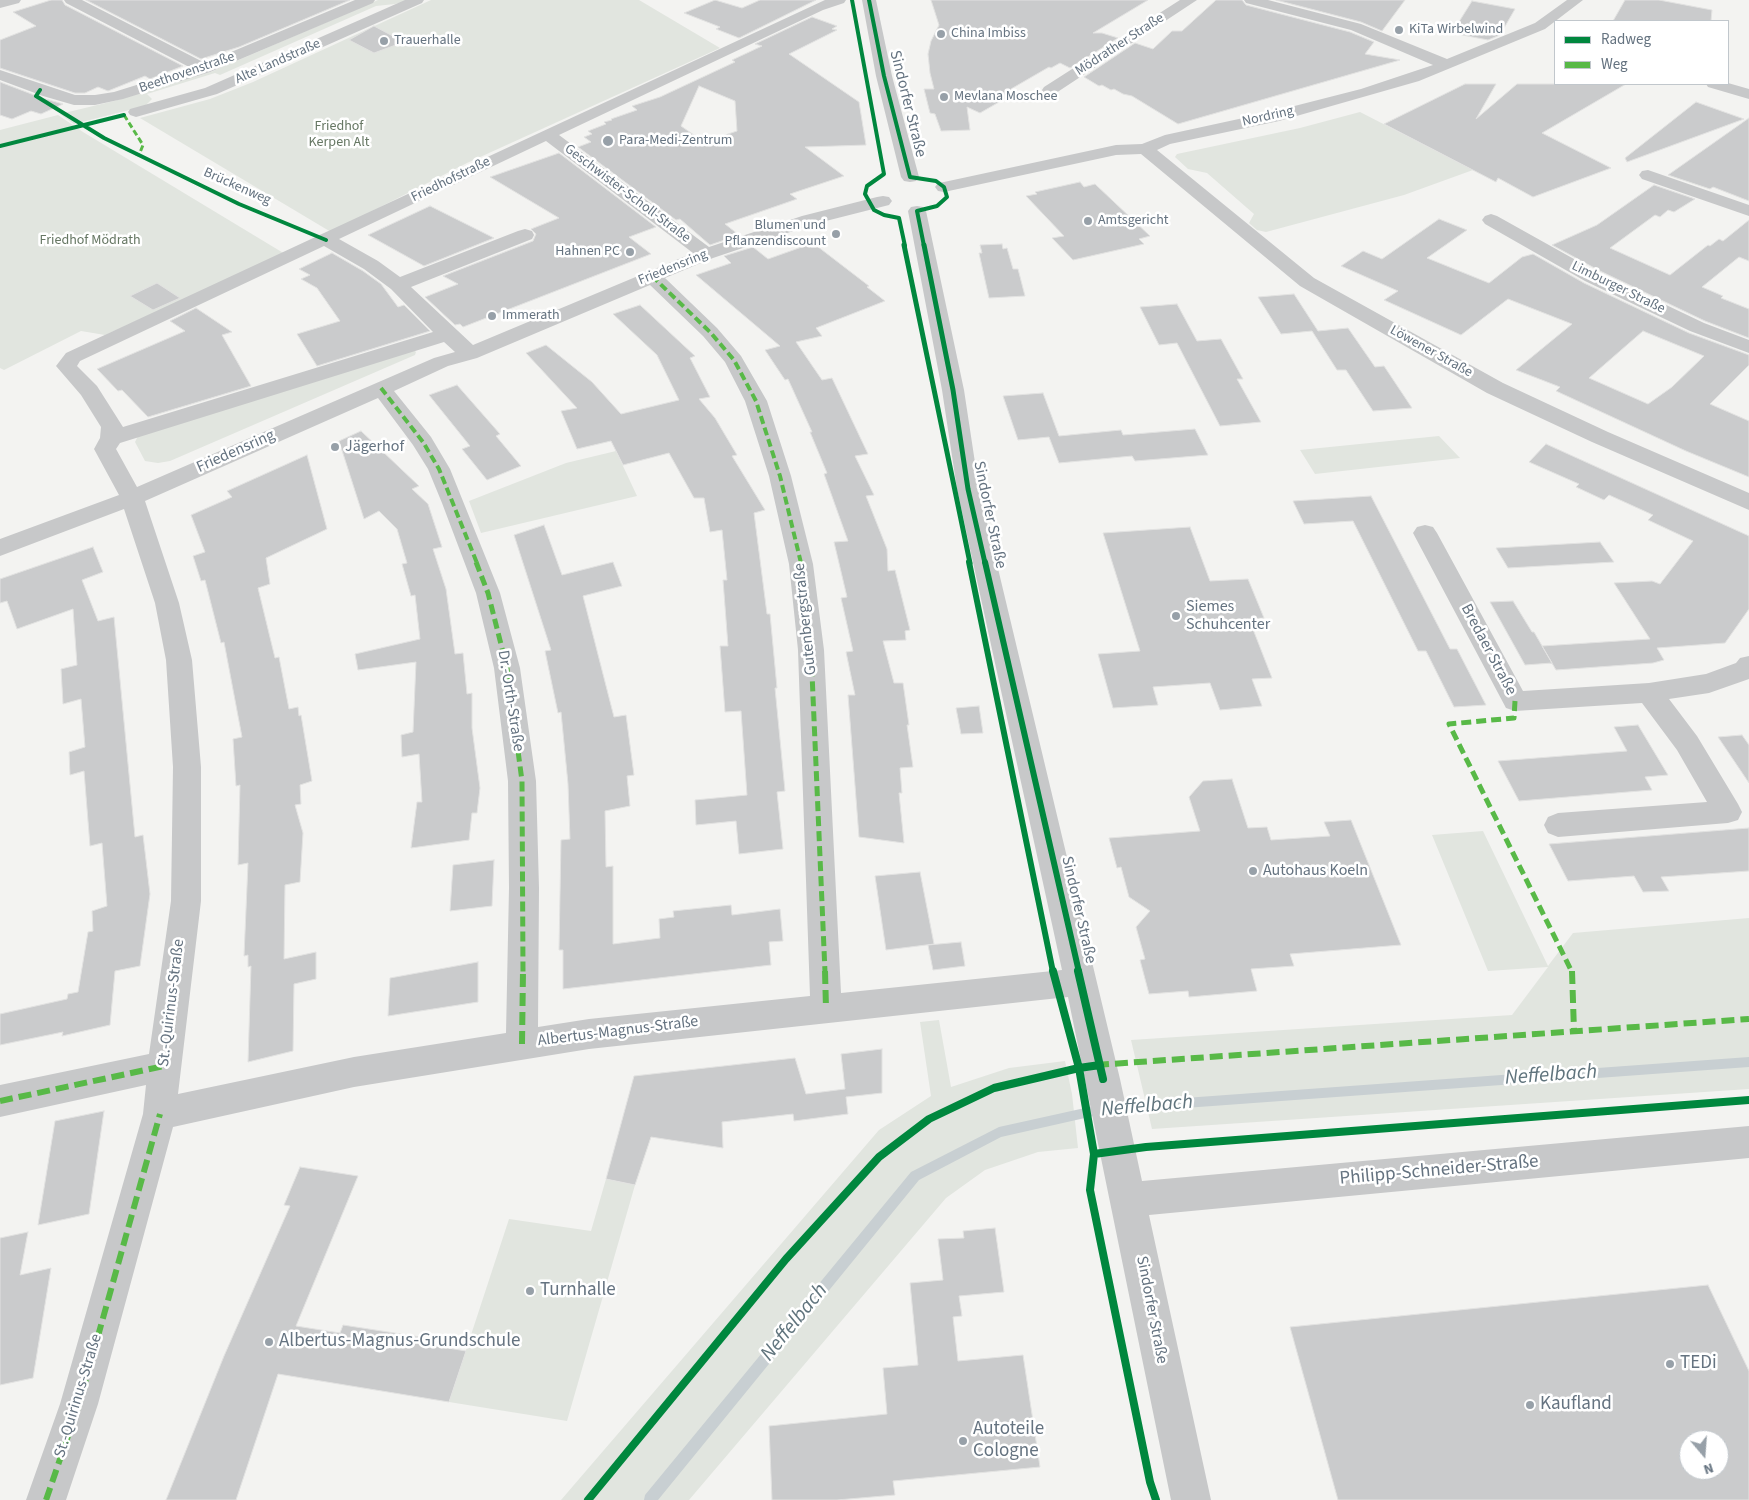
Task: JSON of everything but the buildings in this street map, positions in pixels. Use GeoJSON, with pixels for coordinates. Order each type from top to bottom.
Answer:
{"type":"FeatureCollection","features":[{"type":"Feature","properties":{"kind":"street"},"geometry":{"type":"LineString","coordinates":[[0,4],[14,0]]}},
{"type":"Feature","properties":{"kind":"street"},"geometry":{"type":"LineString","coordinates":[[71,0],[145,37],[204,70]]}},
{"type":"Feature","properties":{"kind":"street","name":"Beethovenstraße"},"geometry":{"type":"LineString","coordinates":[[0,75],[57,96],[74,100],[95,100],[117,96],[204,70],[368,0]]}},
{"type":"Feature","properties":{"kind":"street","name":"Alte Landstraße"},"geometry":{"type":"LineString","coordinates":[[136,112],[211,91],[417,0]]}},
{"type":"Feature","properties":{"kind":"street","name":"Friedhofstraße"},"geometry":{"type":"LineString","coordinates":[[111,438],[112,427],[108,419],[89,391],[66,366],[73,357],[326,240],[818,7],[839,0]]}},
{"type":"Feature","properties":{"kind":"street","name":"Sindorfer Straße"},"geometry":{"type":"LineString","coordinates":[[868,0],[884,76],[910,177]]}},
{"type":"Feature","properties":{"kind":"street","name":"Mödrather Straße"},"geometry":{"type":"LineString","coordinates":[[1050,90],[1190,0]]}},
{"type":"Feature","properties":{"kind":"street"},"geometry":{"type":"LineString","coordinates":[[1251,0],[1356,27],[1446,65]]}},
{"type":"Feature","properties":{"kind":"street","name":"Nordring"},"geometry":{"type":"LineString","coordinates":[[944,187],[1116,150],[1145,149],[1165,140],[1273,117],[1367,92],[1446,65],[1540,26],[1576,0]]}},
{"type":"Feature","properties":{"kind":"street"},"geometry":{"type":"LineString","coordinates":[[1540,26],[1554,32]]}},
{"type":"Feature","properties":{"kind":"street"},"geometry":{"type":"LineString","coordinates":[[1718,85],[1749,94]]}},
{"type":"Feature","properties":{"kind":"street","name":"Geschwister-Scholl-Straße"},"geometry":{"type":"LineString","coordinates":[[548,134],[706,254]]}},
{"type":"Feature","properties":{"kind":"street","name":"Löwener Straße"},"geometry":{"type":"LineString","coordinates":[[1145,149],[1306,282],[1495,388],[1600,437],[1749,502]]}},
{"type":"Feature","properties":{"kind":"street"},"geometry":{"type":"LineString","coordinates":[[1648,175],[1749,211]]}},
{"type":"Feature","properties":{"kind":"street","name":"Sindorfer Straße"},"geometry":{"type":"LineString","coordinates":[[883,201],[879,191],[889,181],[910,177],[924,178],[936,181],[944,187]]}},
{"type":"Feature","properties":{"kind":"street"},"geometry":{"type":"LineString","coordinates":[[883,201],[892,207],[917,211],[937,206],[947,197],[944,187]]}},
{"type":"Feature","properties":{"kind":"street","name":"Friedensring"},"geometry":{"type":"LineString","coordinates":[[0,548],[132,498],[441,362],[470,354],[706,254],[808,220],[883,201]]}},
{"type":"Feature","properties":{"kind":"street","name":"Sindorfer Straße"},"geometry":{"type":"LineString","coordinates":[[917,211],[953,390],[968,489],[1080,982],[1104,1079],[1191,1500]]}},
{"type":"Feature","properties":{"kind":"street","name":"Limburger Straße"},"geometry":{"type":"LineString","coordinates":[[1492,220],[1592,277],[1697,327],[1749,347]]}},
{"type":"Feature","properties":{"kind":"street"},"geometry":{"type":"LineString","coordinates":[[398,285],[525,235]]}},
{"type":"Feature","properties":{"kind":"street"},"geometry":{"type":"LineString","coordinates":[[326,240],[371,264],[398,285],[470,354]]}},
{"type":"Feature","properties":{"kind":"street","name":"Gutenbergstraße"},"geometry":{"type":"LineString","coordinates":[[652,276],[710,332],[734,360],[756,401],[780,476],[801,564],[811,650],[817,755],[826,1008]]}},
{"type":"Feature","properties":{"kind":"street"},"geometry":{"type":"LineString","coordinates":[[111,438],[447,334]]}},
{"type":"Feature","properties":{"kind":"street","name":"Dr.-Orth-Straße"},"geometry":{"type":"LineString","coordinates":[[381,388],[423,442],[439,469],[488,593],[507,668],[522,781],[524,888],[522,1044]]}},
{"type":"Feature","properties":{"kind":"street","name":"St.-Quirinus-Straße"},"geometry":{"type":"LineString","coordinates":[[46,1500],[79,1404],[160,1114],[164,1066],[186,901],[187,767],[179,660],[168,603],[132,498],[105,449],[111,438]]}},
{"type":"Feature","properties":{"kind":"street","name":"Bredaer Straße"},"geometry":{"type":"LineString","coordinates":[[1425,533],[1515,701],[1649,693],[1709,683],[1745,670],[1749,665]]}},
{"type":"Feature","properties":{"kind":"street"},"geometry":{"type":"LineString","coordinates":[[1558,825],[1728,812],[1687,743],[1649,693]]}},
{"type":"Feature","properties":{"kind":"street","name":"Albertus-Magnus-Straße"},"geometry":{"type":"LineString","coordinates":[[160,1114],[354,1072],[588,1034],[1080,982]]}},
{"type":"Feature","properties":{"kind":"street"},"geometry":{"type":"LineString","coordinates":[[0,1101],[164,1066]]}},
{"type":"Feature","properties":{"kind":"street","name":"Philipp-Schneider-Straße"},"geometry":{"type":"LineString","coordinates":[[1129,1200],[1749,1142]]}},
{"type":"Feature","properties":{"kind":"green space"},"geometry":{"type":"Polygon","coordinates":[[[378,0],[411,0],[376,6],[220,75],[215,73],[147,94],[152,99],[145,106],[74,124],[60,114],[114,101],[213,71],[378,0]]]}},
{"type":"Feature","properties":{"kind":"green space","name":"Friedhof Kerpen Alt"},"geometry":{"type":"Polygon","coordinates":[[[431,0],[639,0],[720,48],[467,163],[331,232],[140,118],[210,99],[253,82],[431,0]]]}},
{"type":"Feature","properties":{"kind":"green space"},"geometry":{"type":"Polygon","coordinates":[[[1360,112],[1473,170],[1404,195],[1266,232],[1257,230],[1249,223],[1254,214],[1207,173],[1188,169],[1175,157],[1177,154],[1300,128],[1360,112]]]}},
{"type":"Feature","properties":{"kind":"green space","name":"Friedhof Mödrath"},"geometry":{"type":"Polygon","coordinates":[[[58,115],[285,254],[105,335],[81,331],[4,370],[0,368],[0,130],[58,115]]]}},
{"type":"Feature","properties":{"kind":"green space"},"geometry":{"type":"Polygon","coordinates":[[[414,350],[416,352],[415,355],[170,461],[158,463],[145,461],[135,442],[138,436],[414,350]]]}},
{"type":"Feature","properties":{"kind":"green space"},"geometry":{"type":"Polygon","coordinates":[[[1439,436],[1460,458],[1315,474],[1300,450],[1439,436]]]}},
{"type":"Feature","properties":{"kind":"green space"},"geometry":{"type":"Polygon","coordinates":[[[616,451],[637,496],[481,533],[469,501],[566,463],[616,451]]]}},
{"type":"Feature","properties":{"kind":"green space"},"geometry":{"type":"Polygon","coordinates":[[[1483,831],[1548,966],[1573,933],[1749,918],[1749,1089],[1152,1129],[1131,1040],[1512,1015],[1548,967],[1488,971],[1432,835],[1483,831]]]}},
{"type":"Feature","properties":{"kind":"green space"},"geometry":{"type":"Polygon","coordinates":[[[939,1020],[951,1087],[1009,1068],[1065,1061],[1072,1094],[1078,1148],[1038,1152],[985,1170],[946,1198],[689,1500],[561,1500],[879,1130],[931,1096],[920,1022],[939,1020]]]}},
{"type":"Feature","properties":{"kind":"green space","name":"Turnhalle"},"geometry":{"type":"Polygon","coordinates":[[[606,1179],[635,1185],[567,1421],[449,1402],[509,1219],[591,1231],[606,1179]]]}},
{"type":"Feature","properties":{"kind":"waterway","name":"Neffelbach"},"geometry":{"type":"LineString","coordinates":[[1116,1108],[1749,1062]]}},
{"type":"Feature","properties":{"kind":"waterway","name":"Neffelbach"},"geometry":{"type":"LineString","coordinates":[[650,1500],[915,1176],[999,1132],[1103,1109]]}},
{"type":"Feature","properties":{"kind":"marked path"},"geometry":{"type":"LineString","coordinates":[[124,115],[143,145],[139,155],[136,154]]}},
{"type":"Feature","properties":{"kind":"marked path"},"geometry":{"type":"LineString","coordinates":[[652,276],[710,332],[734,360],[756,401],[780,476],[801,564],[811,650],[826,1008]]}},
{"type":"Feature","properties":{"kind":"marked path"},"geometry":{"type":"LineString","coordinates":[[381,388],[423,442],[439,469],[488,593],[507,668],[522,781],[524,888],[522,1044]]}},
{"type":"Feature","properties":{"kind":"marked path"},"geometry":{"type":"LineString","coordinates":[[1515,701],[1514,718],[1449,724],[1572,970],[1574,1031]]}},
{"type":"Feature","properties":{"kind":"marked path"},"geometry":{"type":"LineString","coordinates":[[1096,1065],[1749,1019]]}},
{"type":"Feature","properties":{"kind":"marked path"},"geometry":{"type":"LineString","coordinates":[[0,1101],[164,1066]]}},
{"type":"Feature","properties":{"kind":"marked path"},"geometry":{"type":"LineString","coordinates":[[46,1500],[79,1404],[160,1114]]}},
{"type":"Feature","properties":{"kind":"cycle path"},"geometry":{"type":"LineString","coordinates":[[852,0],[884,174],[867,186],[865,194],[874,210],[884,215],[899,218],[1056,985],[1079,1068],[1100,1065]]}},
{"type":"Feature","properties":{"kind":"cycle path"},"geometry":{"type":"LineString","coordinates":[[869,0],[884,76],[910,177],[936,181],[944,187],[947,197],[937,206],[917,211],[918,217],[953,390],[968,489],[1103,1079]]}},
{"type":"Feature","properties":{"kind":"cycle path","name":"Brückenweg"},"geometry":{"type":"LineString","coordinates":[[40,90],[36,96],[104,138],[239,204],[326,240]]}},
{"type":"Feature","properties":{"kind":"cycle path"},"geometry":{"type":"LineString","coordinates":[[0,146],[124,115]]}},
{"type":"Feature","properties":{"kind":"cycle path"},"geometry":{"type":"LineString","coordinates":[[588,1500],[786,1259],[879,1157],[929,1119],[994,1088],[1079,1068],[1094,1154],[1146,1147],[1749,1100]]}},
{"type":"Feature","properties":{"kind":"cycle path"},"geometry":{"type":"LineString","coordinates":[[1094,1154],[1090,1190],[1150,1482],[1156,1500]]}},
{"type":"Feature","properties":{"kind":"place","name":"KiTa Wirbelwind"},"geometry":{"type":"Point","coordinates":[1399,30]}},
{"type":"Feature","properties":{"kind":"place","name":"China Imbiss"},"geometry":{"type":"Point","coordinates":[941,34]}},
{"type":"Feature","properties":{"kind":"place","name":"Trauerhalle"},"geometry":{"type":"Point","coordinates":[384,41]}},
{"type":"Feature","properties":{"kind":"place","name":"Mevlana Moschee"},"geometry":{"type":"Point","coordinates":[944,97]}},
{"type":"Feature","properties":{"kind":"place","name":"Para-Medi-Zentrum"},"geometry":{"type":"Point","coordinates":[608,141]}},
{"type":"Feature","properties":{"kind":"place","name":"Amtsgericht"},"geometry":{"type":"Point","coordinates":[1088,221]}},
{"type":"Feature","properties":{"kind":"place","name":"Blumen und Pflanzendiscount"},"geometry":{"type":"Point","coordinates":[836,234]}},
{"type":"Feature","properties":{"kind":"place","name":"Hahnen PC"},"geometry":{"type":"Point","coordinates":[630,252]}},
{"type":"Feature","properties":{"kind":"place","name":"Immerath"},"geometry":{"type":"Point","coordinates":[492,316]}},
{"type":"Feature","properties":{"kind":"place","name":"Jägerhof"},"geometry":{"type":"Point","coordinates":[335,447]}},
{"type":"Feature","properties":{"kind":"place","name":"Siemes Schuhcenter"},"geometry":{"type":"Point","coordinates":[1176,616]}},
{"type":"Feature","properties":{"kind":"place","name":"Autohaus Koeln"},"geometry":{"type":"Point","coordinates":[1253,871]}},
{"type":"Feature","properties":{"kind":"place","name":"Turnhalle"},"geometry":{"type":"Point","coordinates":[530,1291]}},
{"type":"Feature","properties":{"kind":"place","name":"Albertus-Magnus-Grundschule"},"geometry":{"type":"Point","coordinates":[269,1342]}},
{"type":"Feature","properties":{"kind":"place","name":"TEDi"},"geometry":{"type":"Point","coordinates":[1670,1364]}},
{"type":"Feature","properties":{"kind":"place","name":"Kaufland"},"geometry":{"type":"Point","coordinates":[1530,1405]}},
{"type":"Feature","properties":{"kind":"place","name":"Autoteile Cologne"},"geometry":{"type":"Point","coordinates":[963,1441]}}]}
